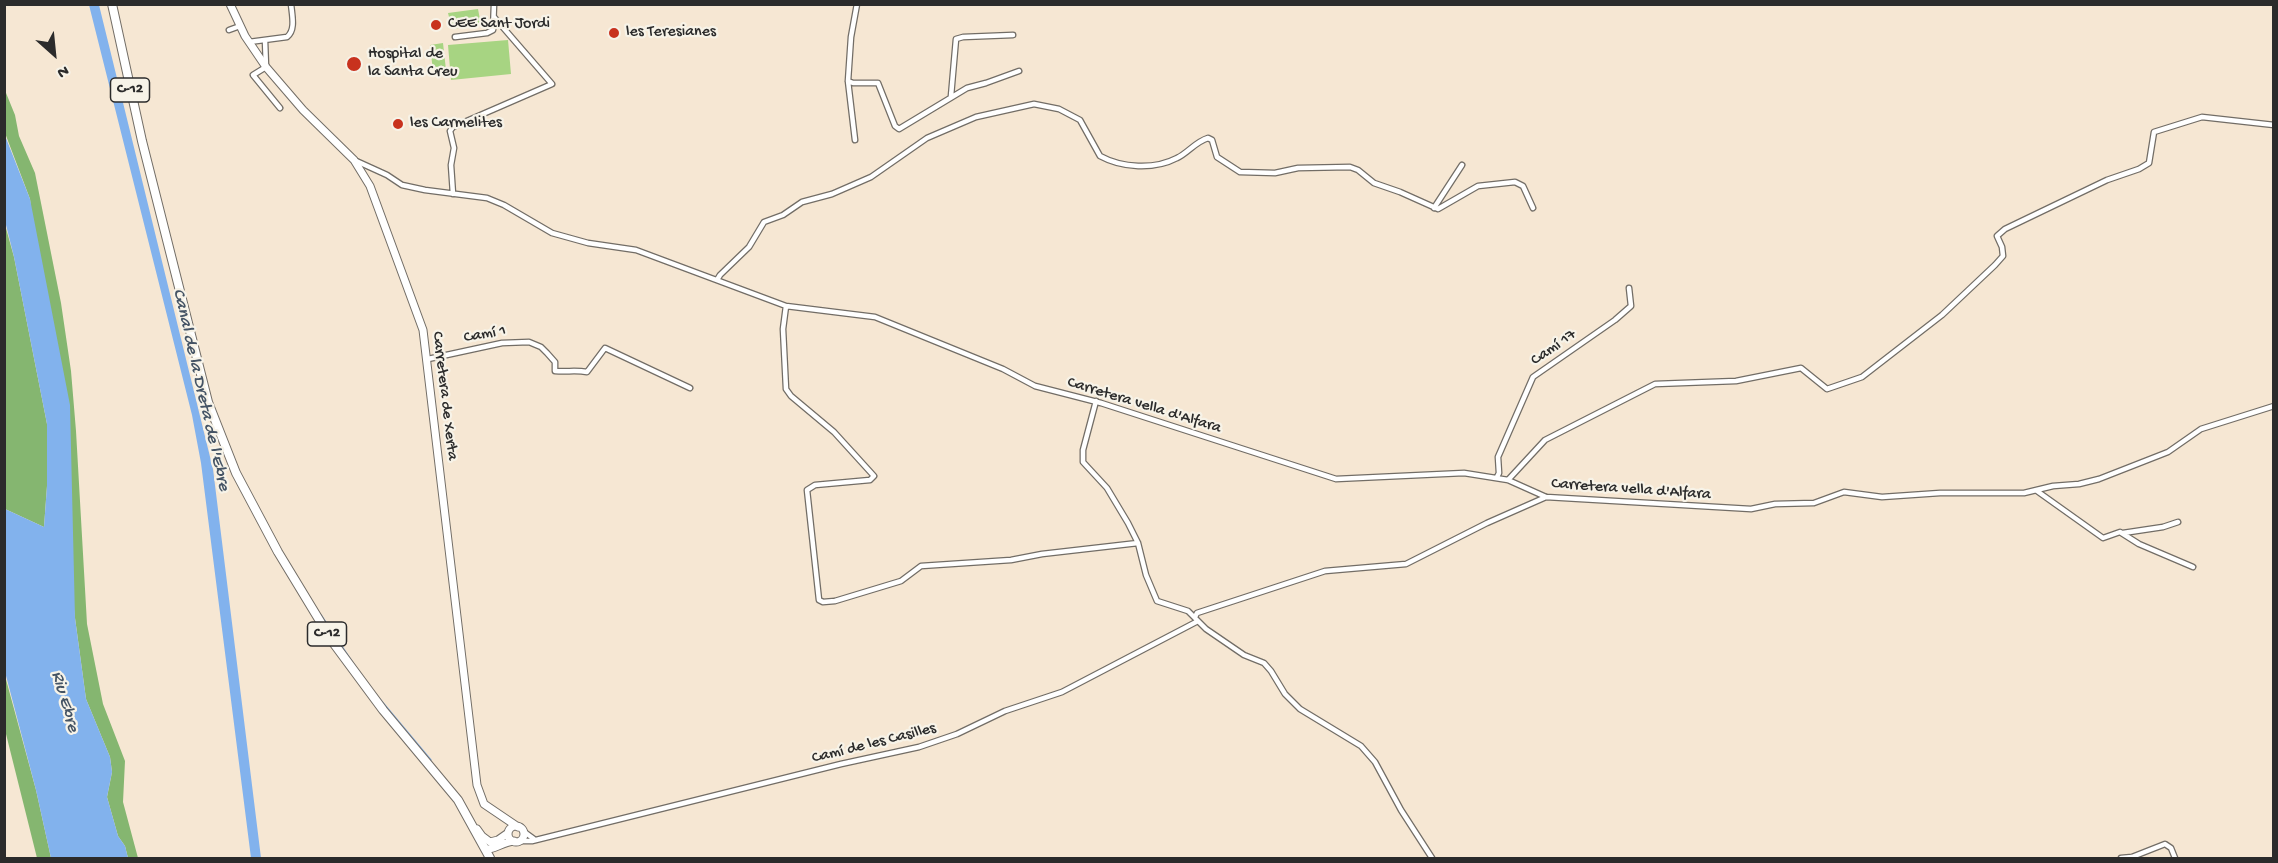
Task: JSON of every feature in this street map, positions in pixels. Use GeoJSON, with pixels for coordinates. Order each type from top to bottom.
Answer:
{"type":"FeatureCollection","features":[{"type":"Feature","properties":{"kind":"main road","name":"C-12"},"geometry":{"type":"LineString","coordinates":[[112,4],[142,141],[208,402],[218,431],[239,478],[278,552],[318,619],[359,679],[458,800],[491,847],[488,858]]}},
{"type":"Feature","properties":{"kind":"main road","name":"Carretera de Xerta"},"geometry":{"type":"LineString","coordinates":[[230,4],[249,42],[266,67],[303,110],[354,160],[370,186],[423,330],[478,790],[484,804],[501,817]]}},
{"type":"Feature","properties":{"kind":"main road","name":"C-12"},"geometry":{"type":"LineString","coordinates":[[423,760],[461,814],[488,858]]}},
{"type":"Feature","properties":{"kind":"main road"},"geometry":{"type":"LineString","coordinates":[[461,814],[482,846],[491,847],[516,841],[523,836],[520,829],[501,817]]}},
{"type":"Feature","properties":{"kind":"main road"},"geometry":{"type":"LineString","coordinates":[[501,817],[509,837],[516,841]]}},
{"type":"Feature","properties":{"kind":"main road"},"geometry":{"type":"LineString","coordinates":[[491,847],[514,826],[520,829]]}},
{"type":"Feature","properties":{"kind":"street"},"geometry":{"type":"LineString","coordinates":[[249,42],[289,36],[293,31],[291,4]]}},
{"type":"Feature","properties":{"kind":"street"},"geometry":{"type":"LineString","coordinates":[[455,37],[491,32],[494,28],[494,4]]}},
{"type":"Feature","properties":{"kind":"street"},"geometry":{"type":"LineString","coordinates":[[855,140],[848,81],[850,45],[857,4]]}},
{"type":"Feature","properties":{"kind":"street"},"geometry":{"type":"LineString","coordinates":[[453,194],[454,148],[450,131],[453,127],[552,84],[494,17]]}},
{"type":"Feature","properties":{"kind":"street"},"geometry":{"type":"LineString","coordinates":[[229,30],[240,26]]}},
{"type":"Feature","properties":{"kind":"street"},"geometry":{"type":"LineString","coordinates":[[951,96],[956,39],[963,36],[1013,35]]}},
{"type":"Feature","properties":{"kind":"street"},"geometry":{"type":"LineString","coordinates":[[265,40],[266,67],[253,75],[280,108]]}},
{"type":"Feature","properties":{"kind":"street"},"geometry":{"type":"LineString","coordinates":[[848,81],[878,83],[897,129],[905,127],[951,96],[973,85],[986,83],[1019,71]]}},
{"type":"Feature","properties":{"kind":"street"},"geometry":{"type":"LineString","coordinates":[[717,280],[752,244],[764,222],[783,215],[802,202],[832,194],[871,177],[929,136],[980,115],[1034,104],[1050,106],[1077,116],[1084,124],[1100,156],[1130,165],[1143,167],[1175,159],[1196,144],[1210,138],[1217,157],[1240,172],[1275,173],[1298,168],[1350,167],[1358,170],[1374,183],[1440,209],[1454,198],[1478,186],[1517,182],[1524,187],[1533,208]]}},
{"type":"Feature","properties":{"kind":"street"},"geometry":{"type":"LineString","coordinates":[[1508,480],[1545,440],[1655,384],[1736,381],[1801,368],[1827,389],[1862,377],[1942,315],[1995,265],[2003,256],[1997,236],[2005,229],[2107,180],[2139,169],[2149,163],[2154,132],[2202,117],[2274,125]]}},
{"type":"Feature","properties":{"kind":"street","name":"Carretera vella d'Alfara"},"geometry":{"type":"LineString","coordinates":[[354,160],[402,185],[487,198],[504,205],[552,233],[588,243],[636,250],[786,306],[875,317],[1003,369],[1035,386],[1095,401],[1336,479],[1464,473],[1508,480],[1546,497],[1750,509],[1775,504],[1814,503],[1845,492],[1882,497],[1940,493],[2024,493],[2099,479],[2168,452],[2201,429],[2274,406]]}},
{"type":"Feature","properties":{"kind":"street"},"geometry":{"type":"LineString","coordinates":[[1434,208],[1462,165]]}},
{"type":"Feature","properties":{"kind":"street","name":"Camí 17"},"geometry":{"type":"LineString","coordinates":[[1497,477],[1498,457],[1533,377],[1615,320],[1631,306],[1629,288]]}},
{"type":"Feature","properties":{"kind":"street"},"geometry":{"type":"LineString","coordinates":[[786,306],[783,329],[786,389],[791,396],[834,432],[874,476],[870,480],[814,485],[807,490],[819,600],[835,601],[901,581],[921,566],[1011,560],[1042,554],[1138,543]]}},
{"type":"Feature","properties":{"kind":"street","name":"Camí 1"},"geometry":{"type":"LineString","coordinates":[[428,360],[502,343],[530,342],[542,347],[555,362],[555,371],[587,372],[605,348],[690,388]]}},
{"type":"Feature","properties":{"kind":"street"},"geometry":{"type":"LineString","coordinates":[[1095,401],[1083,450],[1083,462],[1114,498],[1138,543],[1146,575],[1158,601],[1185,609],[1206,629],[1244,655],[1268,667],[1285,694],[1300,709],[1341,732],[1367,751],[1432,858]]}},
{"type":"Feature","properties":{"kind":"street"},"geometry":{"type":"LineString","coordinates":[[2037,491],[2103,538],[2120,532],[2139,544],[2193,567]]}},
{"type":"Feature","properties":{"kind":"street","name":"Camí de les Casilles"},"geometry":{"type":"LineString","coordinates":[[516,841],[537,839],[919,747],[957,734],[1005,711],[1062,692],[1196,619],[1197,613],[1325,571],[1407,564],[1487,523],[1546,497]]}},
{"type":"Feature","properties":{"kind":"street"},"geometry":{"type":"LineString","coordinates":[[2123,534],[2163,528],[2178,522]]}},
{"type":"Feature","properties":{"kind":"street"},"geometry":{"type":"LineString","coordinates":[[520,829],[529,837],[537,839]]}},
{"type":"Feature","properties":{"kind":"street"},"geometry":{"type":"LineString","coordinates":[[2121,858],[2132,857],[2165,844],[2171,848],[2175,858]]}},
{"type":"Feature","properties":{"kind":"green space"},"geometry":{"type":"Polygon","coordinates":[[[478,9],[481,25],[452,29],[448,13],[478,9]]]}},
{"type":"Feature","properties":{"kind":"green space"},"geometry":{"type":"Polygon","coordinates":[[[508,40],[511,74],[451,80],[448,45],[508,40]]]}},
{"type":"Feature","properties":{"kind":"green space"},"geometry":{"type":"Polygon","coordinates":[[[443,43],[446,70],[433,71],[430,45],[443,43]]]}},
{"type":"Feature","properties":{"kind":"green space"},"geometry":{"type":"Polygon","coordinates":[[[4,88],[15,115],[19,136],[35,173],[61,303],[71,371],[76,431],[87,624],[103,704],[125,761],[123,802],[138,858],[128,858],[125,846],[118,836],[107,797],[112,772],[110,757],[86,699],[75,618],[30,199],[5,133],[4,88]]]}},
{"type":"Feature","properties":{"kind":"green space"},"geometry":{"type":"Polygon","coordinates":[[[4,221],[14,257],[47,424],[47,486],[44,527],[5,509],[4,221]]]}},
{"type":"Feature","properties":{"kind":"green space"},"geometry":{"type":"Polygon","coordinates":[[[4,672],[36,790],[51,858],[37,858],[5,730],[4,672]]]}},
{"type":"Feature","properties":{"kind":"water"},"geometry":{"type":"Polygon","coordinates":[[[89,5],[99,5],[213,469],[261,858],[251,858],[201,463],[192,415],[89,5]]]}},
{"type":"Feature","properties":{"kind":"water","name":"Riu Ebre"},"geometry":{"type":"Polygon","coordinates":[[[4,133],[30,199],[70,405],[75,618],[86,699],[110,757],[112,772],[107,797],[118,836],[125,846],[128,858],[51,858],[5,672],[5,509],[44,527],[47,486],[47,424],[5,221],[4,133]]]}},
{"type":"Feature","properties":{"kind":"waterway"},"geometry":{"type":"LineString","coordinates":[[321,615],[355,666]]}},
{"type":"Feature","properties":{"kind":"waterway"},"geometry":{"type":"LineString","coordinates":[[374,692],[431,760]]}},
{"type":"Feature","properties":{"kind":"place","name":"CEE Sant Jordi"},"geometry":{"type":"Point","coordinates":[436,25]}},
{"type":"Feature","properties":{"kind":"place","name":"les Teresianes"},"geometry":{"type":"Point","coordinates":[614,33]}},
{"type":"Feature","properties":{"kind":"place","name":"Hospital de la Santa Creu"},"geometry":{"type":"Point","coordinates":[354,64]}},
{"type":"Feature","properties":{"kind":"place","name":"les Carmelites"},"geometry":{"type":"Point","coordinates":[398,124]}},
{"type":"Feature","properties":{"kind":"water label","name":"Canal de la Dreta de l'Ebre"},"geometry":{"type":"Point","coordinates":[200,390]}}]}
